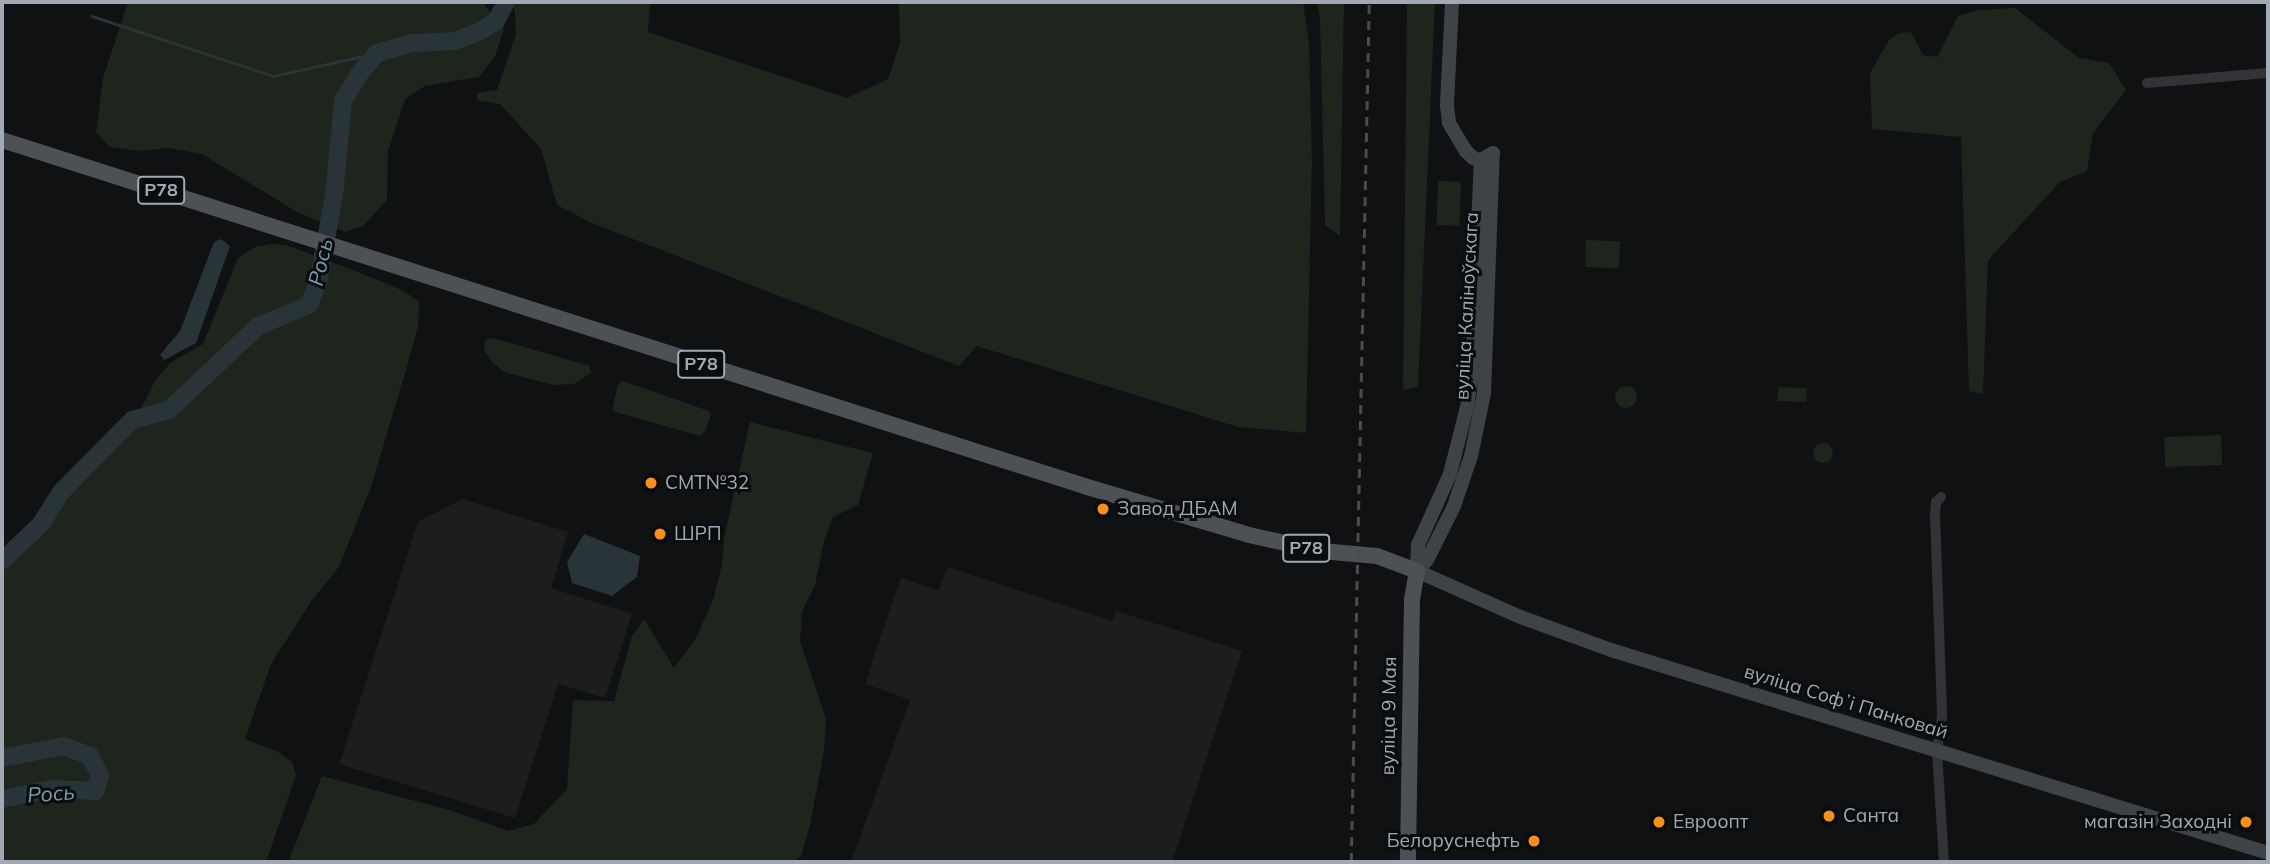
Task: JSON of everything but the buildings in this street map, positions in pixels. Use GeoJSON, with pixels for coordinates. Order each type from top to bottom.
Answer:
{"type":"FeatureCollection","features":[{"type":"Feature","properties":{"kind":"main road","name":"вуліца Каліноўскага"},"geometry":{"type":"LineString","coordinates":[[1417,571],[1427,560],[1454,506],[1472,456],[1486,371],[1487,157],[1473,158],[1449,123],[1447,106],[1452,2]]}},
{"type":"Feature","properties":{"kind":"main road","name":"Р78"},"geometry":{"type":"LineString","coordinates":[[2,140],[621,339],[1238,532],[1321,551],[1377,556],[1417,571]]}},
{"type":"Feature","properties":{"kind":"main road","name":"вуліца Софʼі Панковай"},"geometry":{"type":"LineString","coordinates":[[1417,571],[1518,615],[1611,650],[2268,853]]}},
{"type":"Feature","properties":{"kind":"main road","name":"вуліца 9 Мая"},"geometry":{"type":"LineString","coordinates":[[1408,862],[1412,599],[1417,571]]}},
{"type":"Feature","properties":{"kind":"street"},"geometry":{"type":"LineString","coordinates":[[2147,83],[2268,74]]}},
{"type":"Feature","properties":{"kind":"street"},"geometry":{"type":"LineString","coordinates":[[1941,497],[1936,502],[1935,513],[1942,716],[1937,751],[1944,862]]}},
{"type":"Feature","properties":{"kind":"shaded area"},"geometry":{"type":"Polygon","coordinates":[[[128,2],[482,2],[504,29],[495,56],[479,77],[425,86],[405,99],[388,151],[387,200],[363,226],[345,232],[297,212],[202,154],[168,148],[140,151],[110,147],[96,133],[103,78],[128,2]]]}},
{"type":"Feature","properties":{"kind":"shaded area"},"geometry":{"type":"Polygon","coordinates":[[[514,2],[650,2],[648,32],[847,98],[888,79],[900,43],[899,5],[896,2],[1303,2],[1309,44],[1312,158],[1306,433],[1238,427],[977,346],[959,366],[592,223],[557,205],[541,149],[500,104],[477,100],[477,93],[497,90],[516,34],[514,2]]]}},
{"type":"Feature","properties":{"kind":"shaded area"},"geometry":{"type":"Polygon","coordinates":[[[1317,2],[1344,2],[1340,236],[1325,225],[1320,19],[1317,2]]]}},
{"type":"Feature","properties":{"kind":"shaded area"},"geometry":{"type":"Polygon","coordinates":[[[1407,2],[1435,2],[1418,387],[1403,390],[1407,2]]]}},
{"type":"Feature","properties":{"kind":"shaded area"},"geometry":{"type":"Polygon","coordinates":[[[2015,8],[2079,58],[2109,63],[2126,90],[2093,133],[2087,171],[2060,182],[1988,260],[1983,394],[1969,391],[1961,137],[1872,129],[1870,73],[1889,40],[1899,33],[1911,32],[1923,55],[1937,57],[1958,16],[1978,10],[2015,8]]]}},
{"type":"Feature","properties":{"kind":"shaded area"},"geometry":{"type":"Polygon","coordinates":[[[1438,181],[1461,182],[1459,226],[1436,225],[1438,181]]]}},
{"type":"Feature","properties":{"kind":"shaded area"},"geometry":{"type":"Polygon","coordinates":[[[221,239],[230,246],[196,343],[164,360],[160,355],[180,331],[214,242],[221,239]]]}},
{"type":"Feature","properties":{"kind":"shaded area"},"geometry":{"type":"Polygon","coordinates":[[[1586,240],[1620,241],[1619,268],[1585,267],[1586,240]]]}},
{"type":"Feature","properties":{"kind":"shaded area"},"geometry":{"type":"Polygon","coordinates":[[[286,245],[363,274],[404,291],[419,302],[418,326],[371,487],[339,567],[312,600],[271,664],[245,739],[278,752],[292,762],[296,775],[266,862],[2,862],[2,569],[17,560],[72,490],[129,432],[155,381],[170,363],[203,344],[238,258],[255,247],[286,245]]]}},
{"type":"Feature","properties":{"kind":"shaded area"},"geometry":{"type":"Polygon","coordinates":[[[493,338],[590,366],[591,373],[574,384],[553,385],[504,372],[492,362],[484,350],[485,340],[493,338]]]}},
{"type":"Feature","properties":{"kind":"shaded area"},"geometry":{"type":"Polygon","coordinates":[[[623,381],[709,411],[711,414],[706,430],[700,436],[612,411],[618,384],[623,381]]]}},
{"type":"Feature","properties":{"kind":"shaded area"},"geometry":{"type":"Polygon","coordinates":[[[1626,386],[1634,389],[1637,397],[1634,405],[1626,408],[1618,405],[1615,397],[1618,389],[1626,386]]]}},
{"type":"Feature","properties":{"kind":"shaded area"},"geometry":{"type":"Polygon","coordinates":[[[1778,387],[1807,388],[1806,402],[1778,401],[1778,387]]]}},
{"type":"Feature","properties":{"kind":"shaded area"},"geometry":{"type":"Polygon","coordinates":[[[750,422],[873,453],[858,505],[833,517],[824,541],[815,585],[802,612],[800,641],[826,719],[824,751],[810,825],[801,856],[794,862],[288,862],[322,776],[453,811],[508,831],[534,824],[567,789],[573,700],[614,701],[632,636],[644,619],[674,668],[696,638],[713,600],[722,565],[724,538],[750,422]]]}},
{"type":"Feature","properties":{"kind":"shaded area"},"geometry":{"type":"Polygon","coordinates":[[[2221,435],[2222,465],[2165,467],[2164,437],[2221,435]]]}},
{"type":"Feature","properties":{"kind":"shaded area"},"geometry":{"type":"Polygon","coordinates":[[[1819,443],[1827,443],[1833,453],[1827,463],[1819,463],[1813,457],[1813,449],[1819,443]]]}},
{"type":"Feature","properties":{"kind":"shaded area"},"geometry":{"type":"Polygon","coordinates":[[[462,499],[568,532],[551,588],[632,614],[605,698],[558,684],[515,818],[339,764],[418,522],[462,499]]]}},
{"type":"Feature","properties":{"kind":"shaded area"},"geometry":{"type":"Polygon","coordinates":[[[584,534],[640,556],[637,577],[612,596],[572,583],[567,562],[584,534]]]}},
{"type":"Feature","properties":{"kind":"shaded area"},"geometry":{"type":"Polygon","coordinates":[[[947,567],[1112,621],[1116,611],[1242,651],[1172,862],[851,862],[910,700],[866,684],[873,659],[901,578],[939,591],[947,567]]]}},
{"type":"Feature","properties":{"kind":"waterway","name":"Рось"},"geometry":{"type":"LineString","coordinates":[[2,561],[41,524],[62,491],[132,420],[169,410],[258,326],[309,305],[318,283],[334,196],[343,101],[359,74],[377,53],[413,43],[454,41],[479,32],[496,21],[506,2]]}},
{"type":"Feature","properties":{"kind":"waterway"},"geometry":{"type":"LineString","coordinates":[[92,16],[273,76],[377,53]]}},
{"type":"Feature","properties":{"kind":"waterway","name":"Рось"},"geometry":{"type":"LineString","coordinates":[[2,758],[64,746],[90,756],[100,776],[95,791],[51,789],[2,799]]}},
{"type":"Feature","properties":{"kind":"railway"},"geometry":{"type":"LineString","coordinates":[[1351,862],[1369,2]]}},
{"type":"Feature","properties":{"kind":"place","name":"СМТ№32"},"geometry":{"type":"Point","coordinates":[651,483]}},
{"type":"Feature","properties":{"kind":"place","name":"Завод ДБАМ"},"geometry":{"type":"Point","coordinates":[1103,509]}},
{"type":"Feature","properties":{"kind":"place","name":"ШРП"},"geometry":{"type":"Point","coordinates":[660,534]}},
{"type":"Feature","properties":{"kind":"place","name":"Санта"},"geometry":{"type":"Point","coordinates":[1829,816]}},
{"type":"Feature","properties":{"kind":"place","name":"Евроопт"},"geometry":{"type":"Point","coordinates":[1659,822]}},
{"type":"Feature","properties":{"kind":"place","name":"магазін Заходні"},"geometry":{"type":"Point","coordinates":[2246,822]}},
{"type":"Feature","properties":{"kind":"place","name":"Белоруснефть"},"geometry":{"type":"Point","coordinates":[1534,841]}}]}
